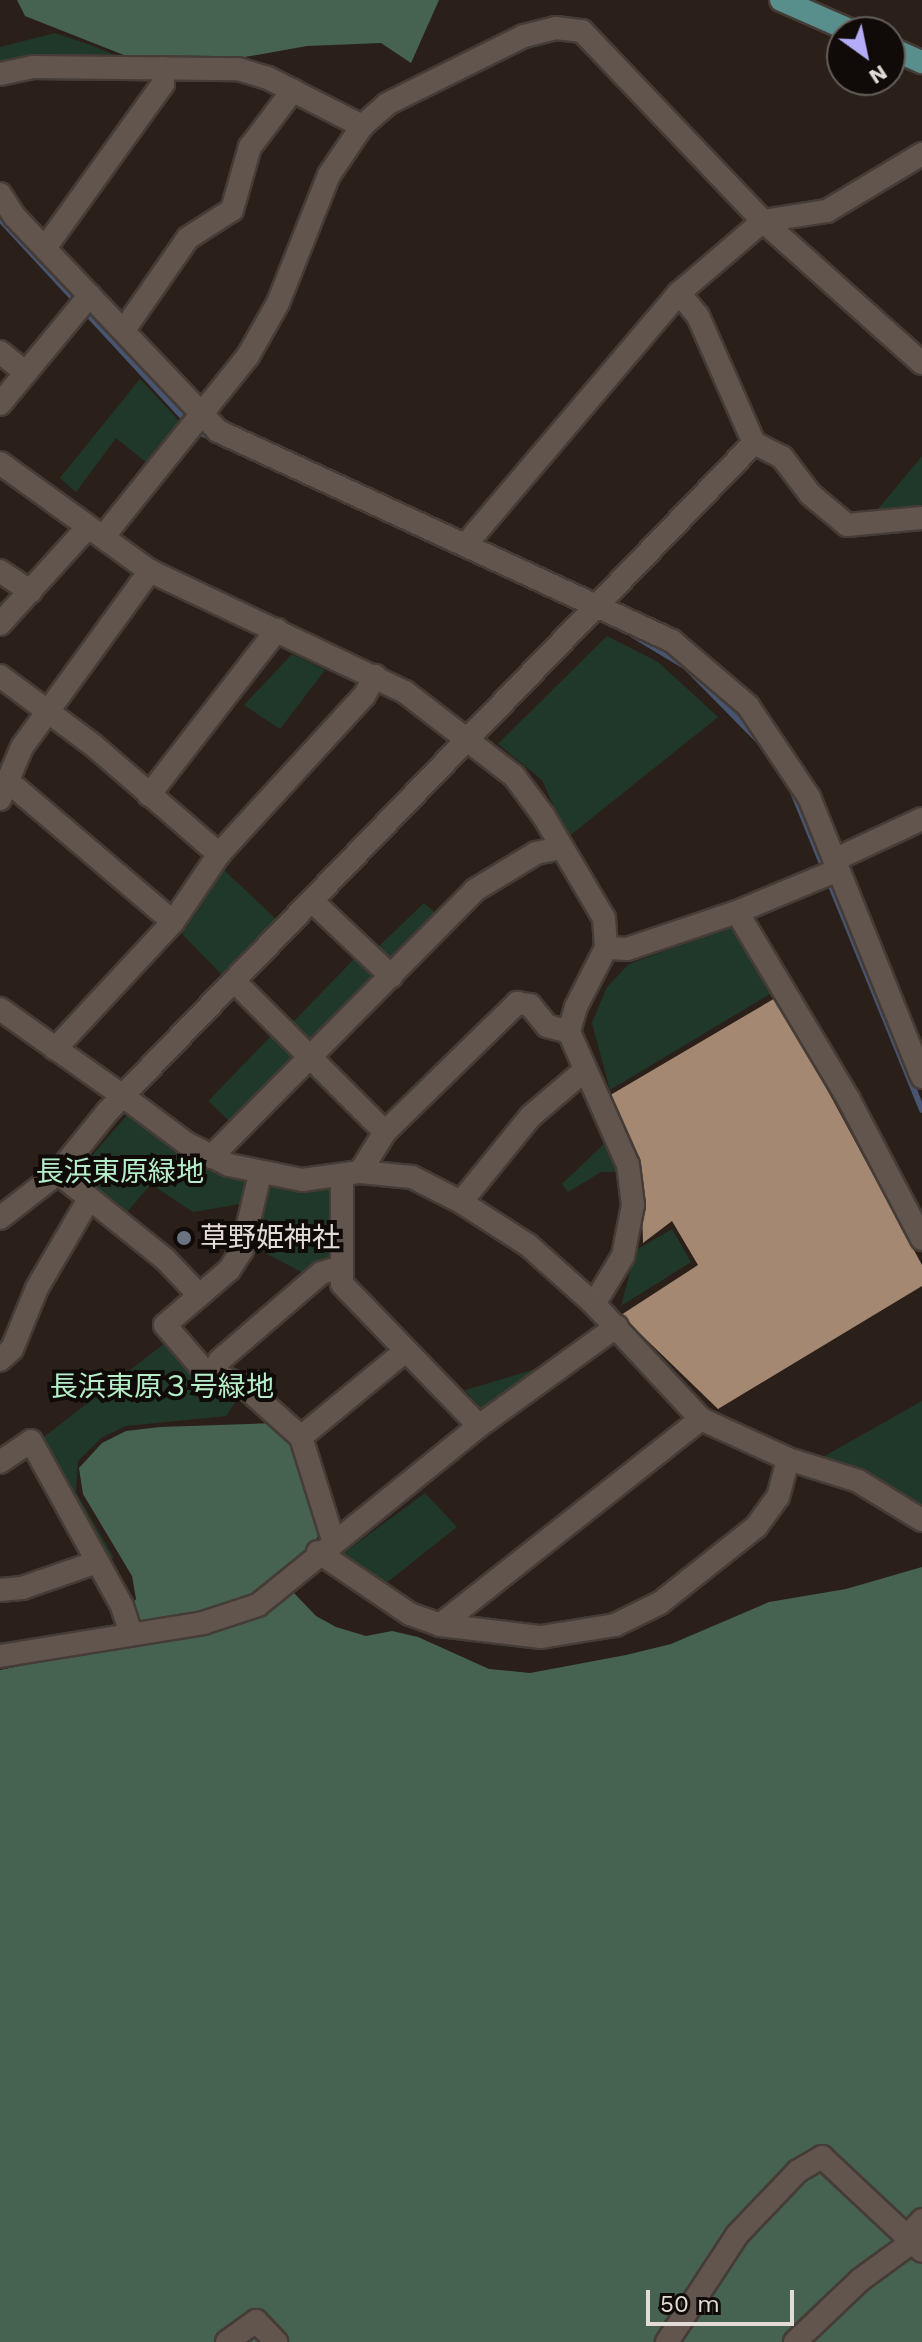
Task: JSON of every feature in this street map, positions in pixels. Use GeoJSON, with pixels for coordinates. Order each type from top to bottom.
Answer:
{"type":"FeatureCollection","features":[{"type":"Feature","properties":{"kind":"main road"},"geometry":{"type":"LineString","coordinates":[[781,0],[826,20]]}},
{"type":"Feature","properties":{"kind":"street"},"geometry":{"type":"LineString","coordinates":[[0,624],[96,532],[248,356],[278,303],[329,175],[362,126],[387,104],[524,36],[556,28],[582,31],[763,221],[922,363]]}},
{"type":"Feature","properties":{"kind":"street"},"geometry":{"type":"LineString","coordinates":[[0,74],[32,67],[238,69],[293,90],[362,126]]}},
{"type":"Feature","properties":{"kind":"street"},"geometry":{"type":"LineString","coordinates":[[45,248],[163,84],[163,68]]}},
{"type":"Feature","properties":{"kind":"street"},"geometry":{"type":"LineString","coordinates":[[124,330],[188,238],[232,210],[250,147],[293,90]]}},
{"type":"Feature","properties":{"kind":"street"},"geometry":{"type":"LineString","coordinates":[[467,543],[679,293],[763,221],[827,211],[922,154]]}},
{"type":"Feature","properties":{"kind":"street"},"geometry":{"type":"LineString","coordinates":[[0,194],[7,223],[45,248],[124,330],[199,415],[218,431],[467,543],[593,612],[672,641],[748,706],[809,797],[920,1064]]}},
{"type":"Feature","properties":{"kind":"street"},"geometry":{"type":"LineString","coordinates":[[679,293],[698,316],[754,443],[782,457],[810,494],[847,525],[922,518]]}},
{"type":"Feature","properties":{"kind":"street"},"geometry":{"type":"LineString","coordinates":[[0,404],[90,295]]}},
{"type":"Feature","properties":{"kind":"street"},"geometry":{"type":"LineString","coordinates":[[0,352],[25,372]]}},
{"type":"Feature","properties":{"kind":"street"},"geometry":{"type":"LineString","coordinates":[[0,1218],[58,1173],[123,1096],[754,443]]}},
{"type":"Feature","properties":{"kind":"street"},"geometry":{"type":"LineString","coordinates":[[0,463],[150,571],[405,692],[514,776],[604,918],[606,948],[576,1007],[569,1032],[628,1165],[633,1205],[623,1256],[594,1304]]}},
{"type":"Feature","properties":{"kind":"street"},"geometry":{"type":"LineString","coordinates":[[0,571],[31,592]]}},
{"type":"Feature","properties":{"kind":"street"},"geometry":{"type":"LineString","coordinates":[[3,793],[22,747],[150,571]]}},
{"type":"Feature","properties":{"kind":"street"},"geometry":{"type":"LineString","coordinates":[[149,795],[277,630]]}},
{"type":"Feature","properties":{"kind":"street"},"geometry":{"type":"LineString","coordinates":[[0,676],[93,745],[219,854]]}},
{"type":"Feature","properties":{"kind":"street"},"geometry":{"type":"LineString","coordinates":[[55,1049],[173,922],[219,854],[364,696],[375,676]]}},
{"type":"Feature","properties":{"kind":"street"},"geometry":{"type":"LineString","coordinates":[[3,793],[17,789],[173,922]]}},
{"type":"Feature","properties":{"kind":"street"},"geometry":{"type":"LineString","coordinates":[[606,948],[627,949],[737,912],[836,865],[922,819]]}},
{"type":"Feature","properties":{"kind":"street"},"geometry":{"type":"LineString","coordinates":[[211,1157],[475,890],[536,853],[562,848]]}},
{"type":"Feature","properties":{"kind":"street"},"geometry":{"type":"LineString","coordinates":[[313,902],[391,976]]}},
{"type":"Feature","properties":{"kind":"street"},"geometry":{"type":"LineString","coordinates":[[737,912],[849,1100],[922,1239]]}},
{"type":"Feature","properties":{"kind":"street"},"geometry":{"type":"LineString","coordinates":[[235,982],[385,1132]]}},
{"type":"Feature","properties":{"kind":"street"},"geometry":{"type":"LineString","coordinates":[[479,1426],[404,1352],[342,1284],[351,1175],[385,1132],[517,1003],[530,1005],[547,1026],[569,1032]]}},
{"type":"Feature","properties":{"kind":"street"},"geometry":{"type":"LineString","coordinates":[[0,1009],[211,1157],[260,1174],[302,1180],[351,1175],[412,1177],[461,1202],[528,1245],[594,1304],[701,1419],[788,1459],[858,1481],[922,1520]]}},
{"type":"Feature","properties":{"kind":"street"},"geometry":{"type":"LineString","coordinates":[[461,1202],[531,1116],[585,1070]]}},
{"type":"Feature","properties":{"kind":"street"},"geometry":{"type":"LineString","coordinates":[[58,1173],[165,1259],[199,1295]]}},
{"type":"Feature","properties":{"kind":"street"},"geometry":{"type":"LineString","coordinates":[[260,1174],[242,1250],[229,1270],[165,1325],[211,1374],[245,1387],[301,1437],[325,1546],[410,1614],[440,1625],[541,1637],[615,1625],[660,1603],[756,1527],[778,1497],[788,1459]]}},
{"type":"Feature","properties":{"kind":"street"},"geometry":{"type":"LineString","coordinates":[[0,1360],[12,1349],[37,1288],[89,1199]]}},
{"type":"Feature","properties":{"kind":"street"},"geometry":{"type":"LineString","coordinates":[[211,1374],[220,1360],[321,1273],[342,1267]]}},
{"type":"Feature","properties":{"kind":"street"},"geometry":{"type":"LineString","coordinates":[[0,1656],[130,1631],[203,1623],[258,1605],[325,1546],[479,1426],[617,1326]]}},
{"type":"Feature","properties":{"kind":"street"},"geometry":{"type":"LineString","coordinates":[[301,1437],[404,1352]]}},
{"type":"Feature","properties":{"kind":"street"},"geometry":{"type":"LineString","coordinates":[[440,1625],[701,1419]]}},
{"type":"Feature","properties":{"kind":"street"},"geometry":{"type":"LineString","coordinates":[[0,1462],[31,1441],[97,1562],[130,1631]]}},
{"type":"Feature","properties":{"kind":"street"},"geometry":{"type":"LineString","coordinates":[[0,1590],[22,1588],[97,1562]]}},
{"type":"Feature","properties":{"kind":"street"},"geometry":{"type":"LineString","coordinates":[[667,2342],[737,2235],[798,2171],[822,2157],[913,2244]]}},
{"type":"Feature","properties":{"kind":"street"},"geometry":{"type":"LineString","coordinates":[[795,2342],[860,2280],[913,2244],[922,2220]]}},
{"type":"Feature","properties":{"kind":"street"},"geometry":{"type":"LineString","coordinates":[[227,2342],[256,2321],[276,2342]]}},
{"type":"Feature","properties":{"kind":"green space"},"geometry":{"type":"Polygon","coordinates":[[[17,0],[439,0],[411,63],[381,43],[307,46],[234,59],[139,61],[25,16],[17,0]]]}},
{"type":"Feature","properties":{"kind":"green space"},"geometry":{"type":"Polygon","coordinates":[[[55,33],[131,62],[0,64],[0,47],[55,33]]]}},
{"type":"Feature","properties":{"kind":"green space"},"geometry":{"type":"Polygon","coordinates":[[[140,379],[182,424],[152,467],[116,438],[76,492],[60,478],[140,379]]]}},
{"type":"Feature","properties":{"kind":"green space"},"geometry":{"type":"Polygon","coordinates":[[[922,456],[922,508],[875,513],[922,456]]]}},
{"type":"Feature","properties":{"kind":"green space"},"geometry":{"type":"Polygon","coordinates":[[[607,636],[658,662],[718,717],[568,837],[542,780],[498,744],[607,636]]]}},
{"type":"Feature","properties":{"kind":"green space"},"geometry":{"type":"Polygon","coordinates":[[[292,654],[325,670],[280,729],[244,705],[292,654]]]}},
{"type":"Feature","properties":{"kind":"green space"},"geometry":{"type":"Polygon","coordinates":[[[224,870],[277,920],[223,976],[182,934],[224,870]]]}},
{"type":"Feature","properties":{"kind":"green space"},"geometry":{"type":"Polygon","coordinates":[[[424,903],[441,918],[388,965],[374,951],[424,903]]]}},
{"type":"Feature","properties":{"kind":"green space"},"geometry":{"type":"Polygon","coordinates":[[[739,924],[775,991],[610,1090],[592,1023],[607,987],[629,964],[739,924]]]}},
{"type":"Feature","properties":{"kind":"green space"},"geometry":{"type":"Polygon","coordinates":[[[356,957],[378,978],[312,1045],[291,1025],[356,957]]]}},
{"type":"Feature","properties":{"kind":"green space"},"geometry":{"type":"Polygon","coordinates":[[[273,1034],[298,1058],[234,1125],[208,1101],[273,1034]]]}},
{"type":"Feature","properties":{"kind":"green space","name":"長浜東原緑地"},"geometry":{"type":"Polygon","coordinates":[[[129,1113],[250,1179],[246,1203],[193,1212],[151,1184],[123,1217],[75,1175],[129,1113]]]}},
{"type":"Feature","properties":{"kind":"green space"},"geometry":{"type":"Polygon","coordinates":[[[609,1139],[621,1172],[601,1172],[568,1192],[562,1184],[609,1139]]]}},
{"type":"Feature","properties":{"kind":"green space"},"geometry":{"type":"Polygon","coordinates":[[[263,1185],[335,1186],[335,1253],[307,1275],[252,1246],[263,1185]]]}},
{"type":"Feature","properties":{"kind":"green space"},"geometry":{"type":"Polygon","coordinates":[[[672,1229],[691,1262],[621,1306],[636,1250],[672,1229]]]}},
{"type":"Feature","properties":{"kind":"green space","name":"長浜東原３号緑地"},"geometry":{"type":"Polygon","coordinates":[[[165,1343],[202,1382],[239,1397],[226,1416],[126,1426],[101,1438],[78,1461],[76,1492],[114,1558],[97,1562],[40,1440],[165,1343]]]}},
{"type":"Feature","properties":{"kind":"green space"},"geometry":{"type":"Polygon","coordinates":[[[546,1366],[484,1412],[465,1390],[546,1366]]]}},
{"type":"Feature","properties":{"kind":"green space"},"geometry":{"type":"Polygon","coordinates":[[[922,1401],[922,1507],[873,1475],[823,1457],[922,1401]]]}},
{"type":"Feature","properties":{"kind":"green space"},"geometry":{"type":"Polygon","coordinates":[[[276,1423],[292,1440],[318,1536],[293,1592],[316,1616],[336,1627],[366,1636],[392,1631],[418,1637],[489,1669],[530,1673],[626,1655],[671,1644],[769,1602],[846,1589],[922,1567],[922,2342],[0,2342],[0,1670],[25,1665],[114,1626],[136,1599],[132,1576],[83,1494],[79,1468],[102,1443],[126,1431],[160,1427],[276,1423]]]}},
{"type":"Feature","properties":{"kind":"green space"},"geometry":{"type":"Polygon","coordinates":[[[425,1493],[457,1527],[385,1584],[341,1555],[425,1493]]]}},
{"type":"Feature","properties":{"kind":"building"},"geometry":{"type":"Polygon","coordinates":[[[777,997],[922,1265],[922,1286],[718,1409],[621,1315],[698,1265],[672,1221],[643,1243],[641,1173],[607,1097],[777,997]]]}},
{"type":"Feature","properties":{"kind":"waterway"},"geometry":{"type":"LineString","coordinates":[[0,219],[187,422]]}},
{"type":"Feature","properties":{"kind":"waterway"},"geometry":{"type":"LineString","coordinates":[[195,430],[456,553]]}},
{"type":"Feature","properties":{"kind":"waterway"},"geometry":{"type":"LineString","coordinates":[[633,635],[686,667],[758,740]]}},
{"type":"Feature","properties":{"kind":"waterway"},"geometry":{"type":"LineString","coordinates":[[793,792],[922,1110]]}},
{"type":"Feature","properties":{"kind":"place","name":"草野姫神社"},"geometry":{"type":"Point","coordinates":[184,1238]}}]}
